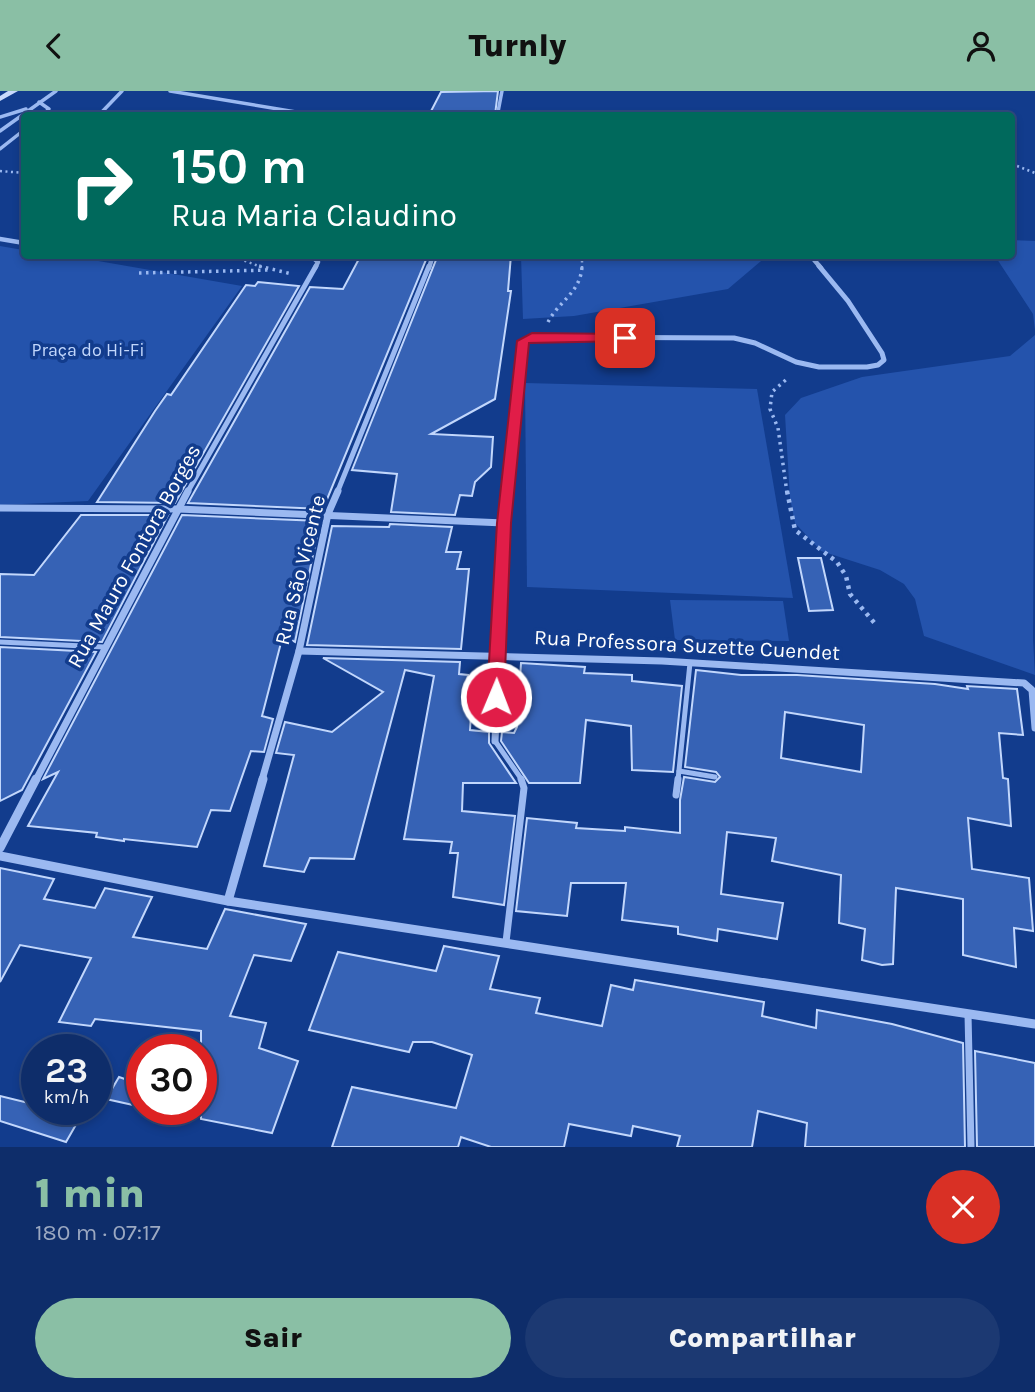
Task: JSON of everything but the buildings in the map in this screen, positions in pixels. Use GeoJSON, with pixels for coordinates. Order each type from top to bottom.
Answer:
{"type":"FeatureCollection","features":[{"type":"Feature","properties":{"kind":"street"},"geometry":{"type":"LineString","coordinates":[[0,99],[14,91]]}},
{"type":"Feature","properties":{"kind":"street"},"geometry":{"type":"LineString","coordinates":[[0,239],[21,242]]}},
{"type":"Feature","properties":{"kind":"street","name":"Rua Mauro Fontora Borges"},"geometry":{"type":"LineString","coordinates":[[0,848],[178,509],[311,278],[318,262],[315,259]]}},
{"type":"Feature","properties":{"kind":"street","name":"Rua São Vicente"},"geometry":{"type":"LineString","coordinates":[[228,901],[299,651],[328,514],[415,307],[432,259]]}},
{"type":"Feature","properties":{"kind":"street"},"geometry":{"type":"LineString","coordinates":[[495,741],[504,523],[523,341],[543,337],[734,338],[760,342],[784,357],[817,366],[878,365],[884,360],[882,353],[848,301],[813,259]]}},
{"type":"Feature","properties":{"kind":"street"},"geometry":{"type":"LineString","coordinates":[[0,507],[178,509],[504,523]]}},
{"type":"Feature","properties":{"kind":"street","name":"Rua Professora Suzette Cuendet"},"geometry":{"type":"LineString","coordinates":[[299,651],[497,653],[825,668],[1024,683],[1032,690],[1035,728]]}},
{"type":"Feature","properties":{"kind":"street"},"geometry":{"type":"LineString","coordinates":[[0,856],[228,901],[1035,1024]]}},
{"type":"Feature","properties":{"kind":"lane"},"geometry":{"type":"LineString","coordinates":[[26,112],[56,91]]}},
{"type":"Feature","properties":{"kind":"lane"},"geometry":{"type":"LineString","coordinates":[[102,112],[122,91]]}},
{"type":"Feature","properties":{"kind":"lane"},"geometry":{"type":"LineString","coordinates":[[170,91],[296,112]]}},
{"type":"Feature","properties":{"kind":"lane"},"geometry":{"type":"LineString","coordinates":[[498,112],[502,91]]}},
{"type":"Feature","properties":{"kind":"lane"},"geometry":{"type":"LineString","coordinates":[[39,102],[49,110],[46,112]]}},
{"type":"Feature","properties":{"kind":"lane"},"geometry":{"type":"LineString","coordinates":[[0,117],[30,109]]}},
{"type":"Feature","properties":{"kind":"lane"},"geometry":{"type":"LineString","coordinates":[[0,131],[21,116]]}},
{"type":"Feature","properties":{"kind":"lane"},"geometry":{"type":"LineString","coordinates":[[0,149],[21,132]]}},
{"type":"Feature","properties":{"kind":"lane"},"geometry":{"type":"LineString","coordinates":[[0,642],[104,647]]}},
{"type":"Feature","properties":{"kind":"lane"},"geometry":{"type":"LineString","coordinates":[[676,795],[690,663]]}},
{"type":"Feature","properties":{"kind":"lane"},"geometry":{"type":"LineString","coordinates":[[495,741],[520,774],[524,788],[506,942]]}},
{"type":"Feature","properties":{"kind":"lane"},"geometry":{"type":"LineString","coordinates":[[679,772],[715,777]]}},
{"type":"Feature","properties":{"kind":"lane"},"geometry":{"type":"LineString","coordinates":[[968,1014],[971,1147]]}},
{"type":"Feature","properties":{"kind":"path"},"geometry":{"type":"LineString","coordinates":[[1015,165],[1035,173]]}},
{"type":"Feature","properties":{"kind":"path"},"geometry":{"type":"LineString","coordinates":[[0,171],[21,173]]}},
{"type":"Feature","properties":{"kind":"path"},"geometry":{"type":"LineString","coordinates":[[240,259],[270,270],[311,278]]}},
{"type":"Feature","properties":{"kind":"path"},"geometry":{"type":"LineString","coordinates":[[543,337],[553,310],[580,286],[582,259]]}},
{"type":"Feature","properties":{"kind":"path"},"geometry":{"type":"LineString","coordinates":[[139,274],[270,270]]}},
{"type":"Feature","properties":{"kind":"path"},"geometry":{"type":"LineString","coordinates":[[796,374],[780,384],[770,399],[772,418],[778,428],[779,451],[795,530],[837,562],[846,576],[850,594],[877,627]]}},
{"type":"Feature","properties":{"kind":"green space"},"geometry":{"type":"Polygon","coordinates":[[[1015,240],[1035,241],[1035,330],[1033,314],[997,259],[1015,259],[1015,240]]]}},
{"type":"Feature","properties":{"kind":"green space","name":"Praça do Hi-Fi"},"geometry":{"type":"Polygon","coordinates":[[[0,246],[21,250],[21,259],[87,259],[242,286],[88,501],[0,505],[0,246]]]}},
{"type":"Feature","properties":{"kind":"green space"},"geometry":{"type":"Polygon","coordinates":[[[521,259],[763,259],[728,289],[574,316],[523,319],[521,259]]]}},
{"type":"Feature","properties":{"kind":"green space"},"geometry":{"type":"Polygon","coordinates":[[[1035,335],[1035,675],[924,636],[915,599],[904,584],[880,570],[821,551],[795,523],[790,498],[785,415],[801,398],[862,377],[1010,356],[1035,335]]]}},
{"type":"Feature","properties":{"kind":"green space"},"geometry":{"type":"Polygon","coordinates":[[[525,383],[757,389],[793,598],[527,587],[525,383]]]}},
{"type":"Feature","properties":{"kind":"green space"},"geometry":{"type":"Polygon","coordinates":[[[670,600],[783,601],[789,641],[675,640],[670,600]]]}},
{"type":"Feature","properties":{"kind":"route"},"geometry":{"type":"LineString","coordinates":[[496,697],[504,523],[523,341],[532,337],[625,338]]}}]}
